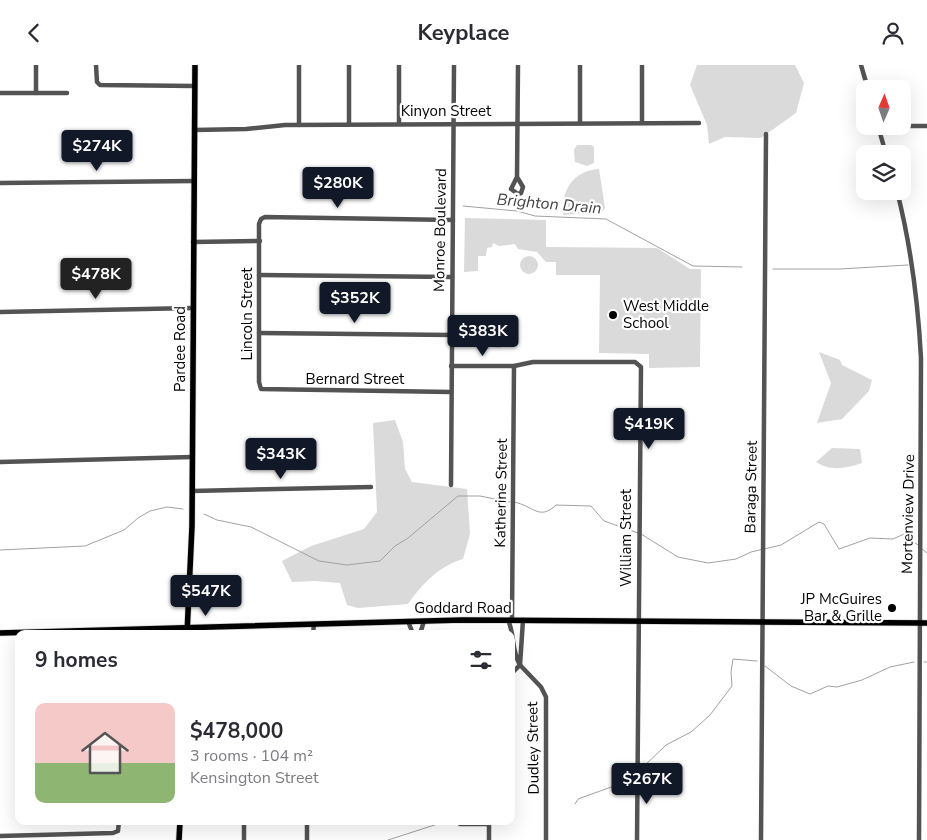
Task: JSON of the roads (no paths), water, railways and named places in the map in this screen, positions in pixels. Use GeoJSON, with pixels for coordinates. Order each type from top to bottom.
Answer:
{"type":"FeatureCollection","features":[{"type":"Feature","properties":{"kind":"main road","name":"Pardee Road"},"geometry":{"type":"LineString","coordinates":[[187,630],[191,573],[195,65]]}},
{"type":"Feature","properties":{"kind":"main road","name":"Goddard Road"},"geometry":{"type":"LineString","coordinates":[[205,630],[314,624],[510,620],[924,623]]}},
{"type":"Feature","properties":{"kind":"main road","name":"Goddard Road"},"geometry":{"type":"LineString","coordinates":[[0,633],[15,633]]}},
{"type":"Feature","properties":{"kind":"main road"},"geometry":{"type":"LineString","coordinates":[[180,825],[180,840]]}},
{"type":"Feature","properties":{"kind":"street"},"geometry":{"type":"LineString","coordinates":[[36,65],[36,93]]}},
{"type":"Feature","properties":{"kind":"street"},"geometry":{"type":"LineString","coordinates":[[96,65],[96,82],[100,85],[195,86]]}},
{"type":"Feature","properties":{"kind":"street"},"geometry":{"type":"LineString","coordinates":[[299,65],[299,125]]}},
{"type":"Feature","properties":{"kind":"street"},"geometry":{"type":"LineString","coordinates":[[349,65],[349,124]]}},
{"type":"Feature","properties":{"kind":"street"},"geometry":{"type":"LineString","coordinates":[[399,65],[399,124]]}},
{"type":"Feature","properties":{"kind":"street","name":"Monroe Boulevard"},"geometry":{"type":"LineString","coordinates":[[451,485],[454,65]]}},
{"type":"Feature","properties":{"kind":"street"},"geometry":{"type":"LineString","coordinates":[[517,177],[518,65]]}},
{"type":"Feature","properties":{"kind":"street"},"geometry":{"type":"LineString","coordinates":[[580,65],[580,123]]}},
{"type":"Feature","properties":{"kind":"street"},"geometry":{"type":"LineString","coordinates":[[642,65],[642,123]]}},
{"type":"Feature","properties":{"kind":"street"},"geometry":{"type":"LineString","coordinates":[[862,65],[866,80]]}},
{"type":"Feature","properties":{"kind":"street"},"geometry":{"type":"LineString","coordinates":[[0,93],[67,93]]}},
{"type":"Feature","properties":{"kind":"street","name":"Kinyon Street"},"geometry":{"type":"LineString","coordinates":[[194,130],[349,124],[699,123]]}},
{"type":"Feature","properties":{"kind":"street"},"geometry":{"type":"LineString","coordinates":[[911,126],[927,126]]}},
{"type":"Feature","properties":{"kind":"street","name":"Baraga Street"},"geometry":{"type":"LineString","coordinates":[[761,840],[766,134]]}},
{"type":"Feature","properties":{"kind":"street"},"geometry":{"type":"LineString","coordinates":[[0,183],[194,181]]}},
{"type":"Feature","properties":{"kind":"street","name":"Mortenview Drive"},"geometry":{"type":"LineString","coordinates":[[898,200],[909,244],[918,313],[921,384],[920,550],[924,623],[919,840]]}},
{"type":"Feature","properties":{"kind":"street","name":"Lincoln Street"},"geometry":{"type":"LineString","coordinates":[[259,388],[259,223],[265,217],[453,220]]}},
{"type":"Feature","properties":{"kind":"street"},"geometry":{"type":"LineString","coordinates":[[193,241],[260,241]]}},
{"type":"Feature","properties":{"kind":"street"},"geometry":{"type":"LineString","coordinates":[[259,275],[452,277]]}},
{"type":"Feature","properties":{"kind":"street"},"geometry":{"type":"LineString","coordinates":[[0,312],[193,308]]}},
{"type":"Feature","properties":{"kind":"street"},"geometry":{"type":"LineString","coordinates":[[259,333],[452,335]]}},
{"type":"Feature","properties":{"kind":"street","name":"William Street"},"geometry":{"type":"LineString","coordinates":[[514,366],[532,362],[635,362],[640,364],[637,840]]}},
{"type":"Feature","properties":{"kind":"street"},"geometry":{"type":"LineString","coordinates":[[451,366],[514,366]]}},
{"type":"Feature","properties":{"kind":"street","name":"Katherine Street"},"geometry":{"type":"LineString","coordinates":[[513,630],[510,620],[514,366]]}},
{"type":"Feature","properties":{"kind":"street","name":"Bernard Street"},"geometry":{"type":"LineString","coordinates":[[259,388],[266,391],[451,392]]}},
{"type":"Feature","properties":{"kind":"street"},"geometry":{"type":"LineString","coordinates":[[0,462],[192,457]]}},
{"type":"Feature","properties":{"kind":"street"},"geometry":{"type":"LineString","coordinates":[[192,491],[371,487]]}},
{"type":"Feature","properties":{"kind":"street"},"geometry":{"type":"LineString","coordinates":[[515,670],[520,665],[523,620]]}},
{"type":"Feature","properties":{"kind":"street"},"geometry":{"type":"LineString","coordinates":[[408,621],[411,630]]}},
{"type":"Feature","properties":{"kind":"street"},"geometry":{"type":"LineString","coordinates":[[421,630],[424,621]]}},
{"type":"Feature","properties":{"kind":"street"},"geometry":{"type":"LineString","coordinates":[[313,630],[314,624]]}},
{"type":"Feature","properties":{"kind":"street","name":"Katherine Street"},"geometry":{"type":"LineString","coordinates":[[515,657],[520,665]]}},
{"type":"Feature","properties":{"kind":"street","name":"Dudley Street"},"geometry":{"type":"LineString","coordinates":[[520,665],[541,687],[546,697],[546,840]]}},
{"type":"Feature","properties":{"kind":"street"},"geometry":{"type":"LineString","coordinates":[[0,836],[113,833],[118,831],[119,825]]}},
{"type":"Feature","properties":{"kind":"street"},"geometry":{"type":"LineString","coordinates":[[244,825],[244,840]]}},
{"type":"Feature","properties":{"kind":"street"},"geometry":{"type":"LineString","coordinates":[[306,840],[307,825]]}},
{"type":"Feature","properties":{"kind":"street"},"geometry":{"type":"LineString","coordinates":[[489,825],[489,840]]}},
{"type":"Feature","properties":{"kind":"waterway","name":"Brighton Drain"},"geometry":{"type":"LineString","coordinates":[[463,206],[517,211],[535,216],[606,219],[693,266],[742,267]]}},
{"type":"Feature","properties":{"kind":"waterway","name":"Brighton Drain"},"geometry":{"type":"LineString","coordinates":[[773,269],[840,269],[908,265]]}},
{"type":"Feature","properties":{"kind":"waterway"},"geometry":{"type":"LineString","coordinates":[[204,514],[217,520],[251,527],[319,561],[347,565],[380,561],[395,546],[408,538],[458,496],[480,496],[510,502]]}},
{"type":"Feature","properties":{"kind":"waterway"},"geometry":{"type":"LineString","coordinates":[[514,502],[541,512],[550,510],[556,505],[591,506],[604,521],[638,533]]}},
{"type":"Feature","properties":{"kind":"waterway"},"geometry":{"type":"LineString","coordinates":[[0,550],[85,546],[124,530],[150,511],[167,507],[183,509]]}},
{"type":"Feature","properties":{"kind":"waterway"},"geometry":{"type":"LineString","coordinates":[[641,534],[678,557],[708,563],[736,559],[751,552],[781,545],[819,522],[824,524],[839,549],[870,538],[893,539],[904,534],[918,545]]}},
{"type":"Feature","properties":{"kind":"waterway"},"geometry":{"type":"LineString","coordinates":[[922,549],[927,553]]}},
{"type":"Feature","properties":{"kind":"waterway"},"geometry":{"type":"LineString","coordinates":[[641,769],[666,745],[691,732],[710,715],[732,686],[731,672],[733,659],[757,661]]}},
{"type":"Feature","properties":{"kind":"waterway"},"geometry":{"type":"LineString","coordinates":[[765,666],[791,686],[810,694],[828,686],[837,687],[862,680],[890,667],[914,662]]}},
{"type":"Feature","properties":{"kind":"waterway"},"geometry":{"type":"LineString","coordinates":[[575,804],[578,799],[614,786],[633,775]]}},
{"type":"Feature","properties":{"kind":"waterway"},"geometry":{"type":"LineString","coordinates":[[388,840],[435,825]]}},
{"type":"Feature","properties":{"kind":"place","name":"West Middle School"},"geometry":{"type":"Point","coordinates":[613,315]}},
{"type":"Feature","properties":{"kind":"place","name":"JP McGuires Bar & Grille"},"geometry":{"type":"Point","coordinates":[892,608]}}]}
